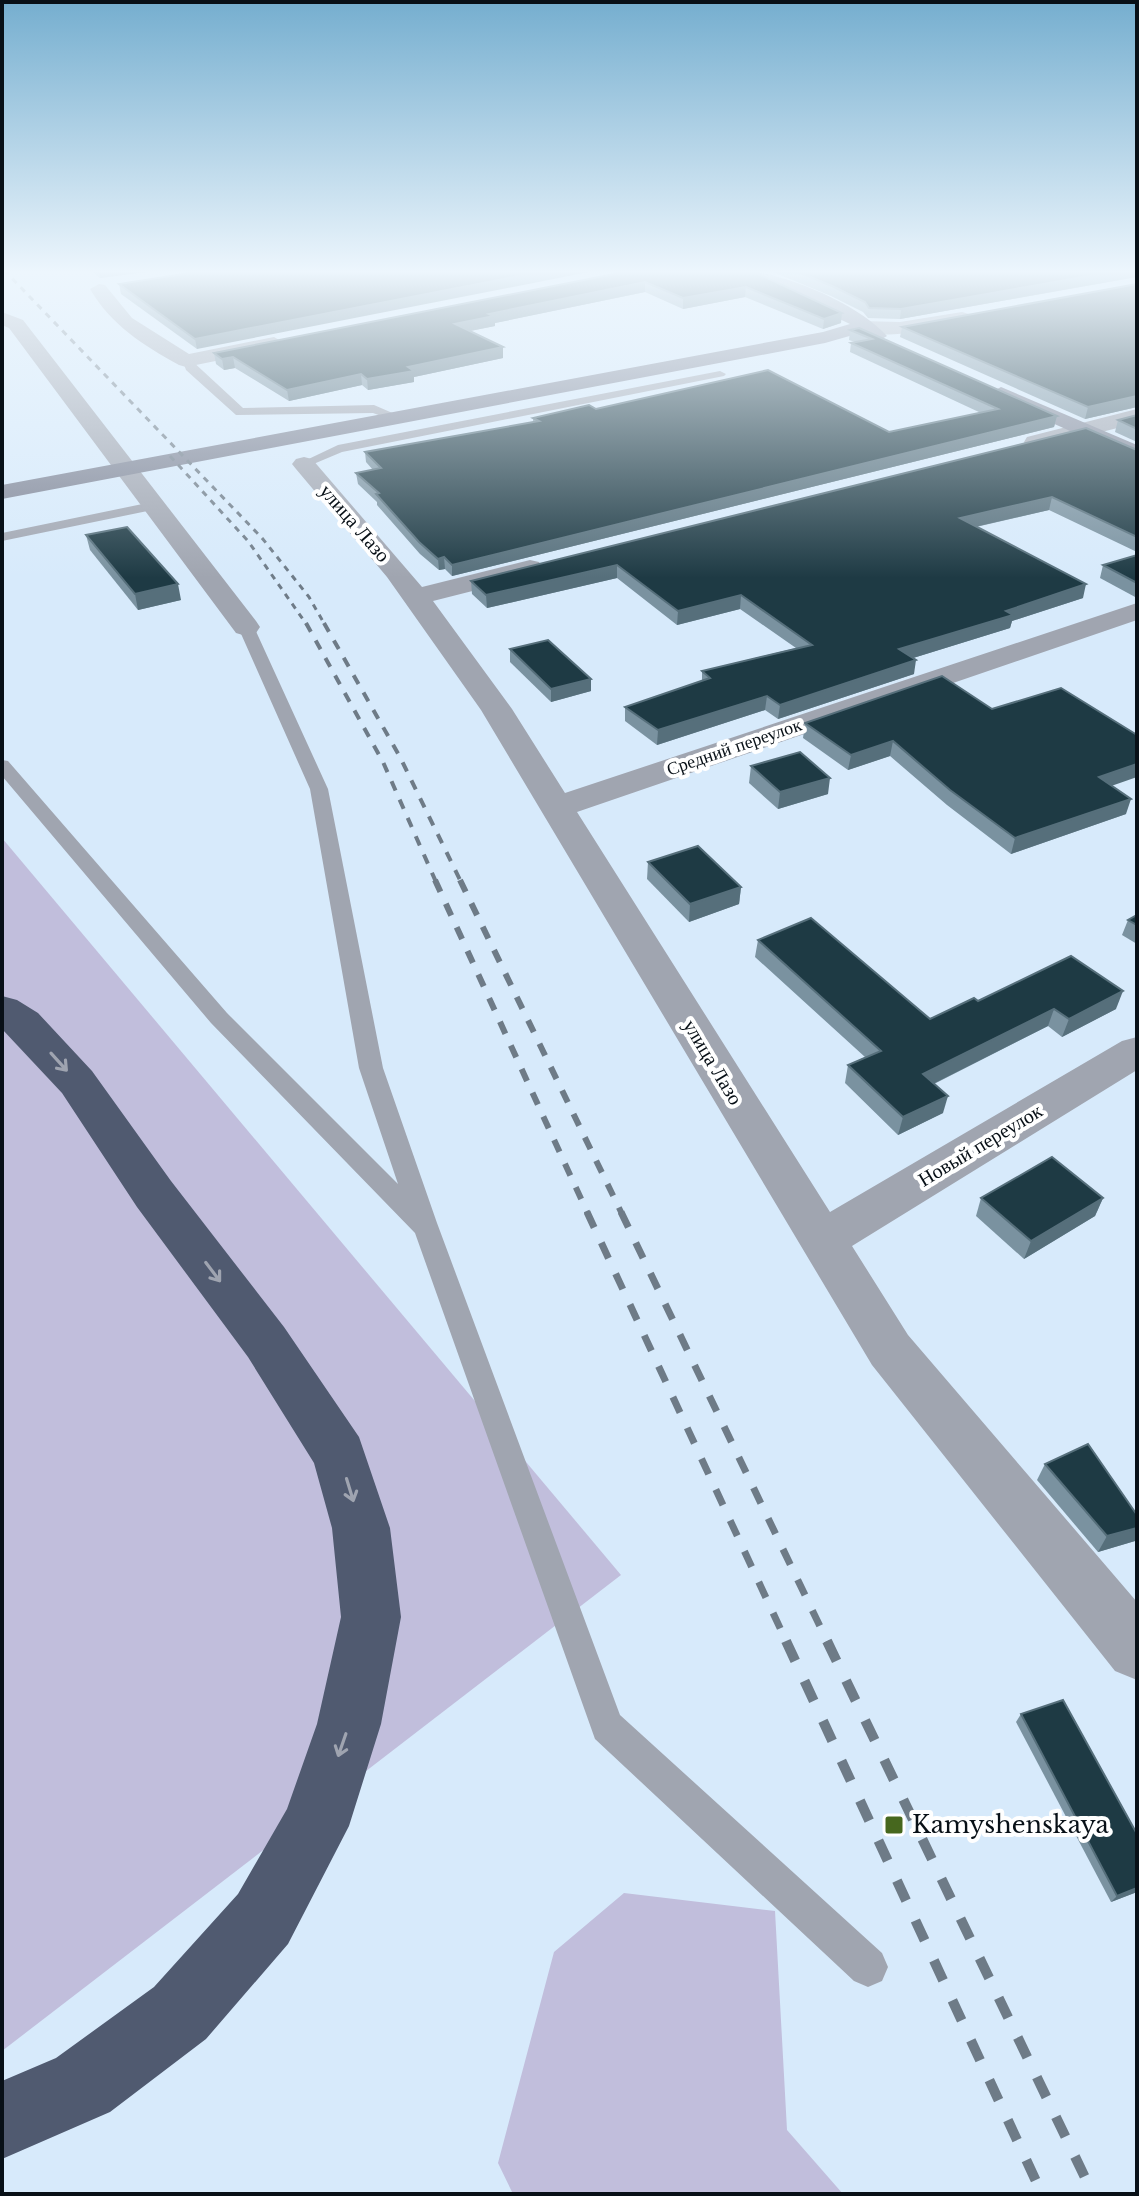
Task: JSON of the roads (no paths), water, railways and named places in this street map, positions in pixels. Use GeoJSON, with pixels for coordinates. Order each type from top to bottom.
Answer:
{"type":"FeatureCollection","features":[{"type":"Feature","properties":{"kind":"highway"},"geometry":{"type":"LineString","coordinates":[[2,1010],[23,1023],[77,1082],[154,1194],[266,1342],[339,1455],[361,1528],[371,1617],[349,1724],[315,1826],[263,1919],[180,2013],[83,2085],[2,2120]]}},
{"type":"Feature","properties":{"kind":"main road"},"geometry":{"type":"LineString","coordinates":[[2,492],[82,476],[289,452],[398,418],[639,372]]}},
{"type":"Feature","properties":{"kind":"main road"},"geometry":{"type":"LineString","coordinates":[[985,386],[1137,454]]}},
{"type":"Feature","properties":{"kind":"street"},"geometry":{"type":"LineString","coordinates":[[52,372],[157,505],[246,627]]}},
{"type":"Feature","properties":{"kind":"street"},"geometry":{"type":"LineString","coordinates":[[1005,450],[1137,416]]}},
{"type":"Feature","properties":{"kind":"street","name":"улица Лазо"},"geometry":{"type":"LineString","coordinates":[[289,452],[397,571],[496,709],[890,1350],[1137,1649]]}},
{"type":"Feature","properties":{"kind":"street"},"geometry":{"type":"LineString","coordinates":[[416,597],[555,562]]}},
{"type":"Feature","properties":{"kind":"street","name":"Средний переулок"},"geometry":{"type":"LineString","coordinates":[[559,807],[1137,611]]}},
{"type":"Feature","properties":{"kind":"street","name":"Новый переулок"},"geometry":{"type":"LineString","coordinates":[[822,1240],[1137,1051]]}},
{"type":"Feature","properties":{"kind":"lane"},"geometry":{"type":"LineString","coordinates":[[195,372],[240,412],[374,409],[398,418]]}},
{"type":"Feature","properties":{"kind":"lane"},"geometry":{"type":"LineString","coordinates":[[289,452],[338,449],[720,374],[717,372]]}},
{"type":"Feature","properties":{"kind":"lane"},"geometry":{"type":"LineString","coordinates":[[609,378],[631,390]]}},
{"type":"Feature","properties":{"kind":"lane"},"geometry":{"type":"LineString","coordinates":[[498,399],[519,413]]}},
{"type":"Feature","properties":{"kind":"lane"},"geometry":{"type":"LineString","coordinates":[[2,537],[157,505]]}},
{"type":"Feature","properties":{"kind":"lane"},"geometry":{"type":"LineString","coordinates":[[246,627],[319,789],[371,1068],[607,1727],[868,1967]]}},
{"type":"Feature","properties":{"kind":"lane"},"geometry":{"type":"LineString","coordinates":[[2,765],[219,1018],[426,1228]]}},
{"type":"Feature","properties":{"kind":"railway"},"geometry":{"type":"LineString","coordinates":[[103,372],[262,538],[309,597],[325,625]]}},
{"type":"Feature","properties":{"kind":"railway"},"geometry":{"type":"LineString","coordinates":[[170,456],[248,541],[307,625]]}},
{"type":"Feature","properties":{"kind":"railway"},"geometry":{"type":"LineString","coordinates":[[306,623],[383,762],[436,882]]}},
{"type":"Feature","properties":{"kind":"railway"},"geometry":{"type":"LineString","coordinates":[[324,623],[400,757],[461,882]]}},
{"type":"Feature","properties":{"kind":"railway"},"geometry":{"type":"LineString","coordinates":[[435,880],[588,1214]]}},
{"type":"Feature","properties":{"kind":"railway"},"geometry":{"type":"LineString","coordinates":[[460,880],[622,1214]]}},
{"type":"Feature","properties":{"kind":"railway"},"geometry":{"type":"LineString","coordinates":[[587,1212],[787,1643]]}},
{"type":"Feature","properties":{"kind":"railway"},"geometry":{"type":"LineString","coordinates":[[621,1212],[828,1643]]}},
{"type":"Feature","properties":{"kind":"railway"},"geometry":{"type":"LineString","coordinates":[[786,1641],[1042,2194]]}},
{"type":"Feature","properties":{"kind":"railway"},"geometry":{"type":"LineString","coordinates":[[827,1641],[1093,2194]]}},
{"type":"Feature","properties":{"kind":"place","name":"Kamyshenskaya"},"geometry":{"type":"Point","coordinates":[894,1825]}}]}
